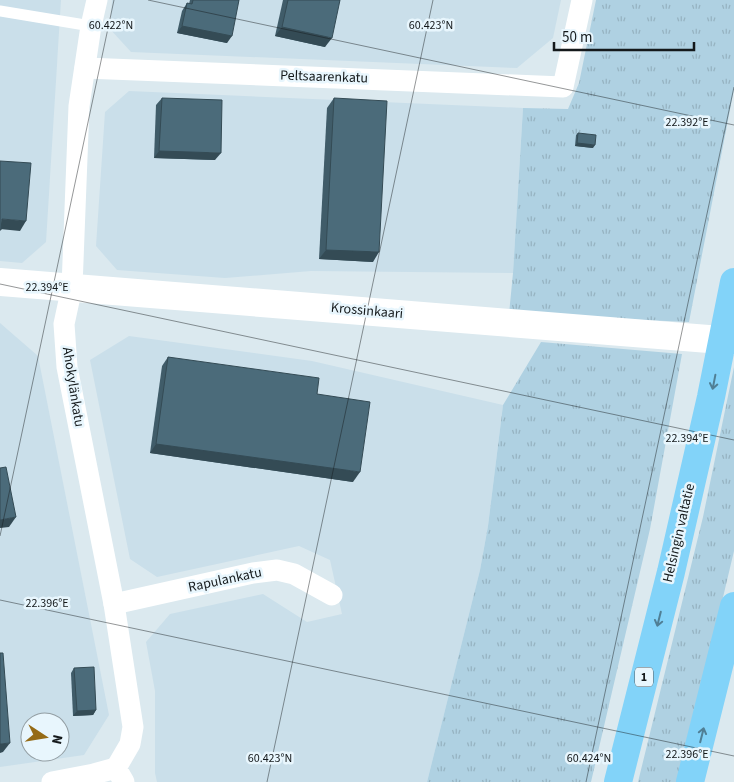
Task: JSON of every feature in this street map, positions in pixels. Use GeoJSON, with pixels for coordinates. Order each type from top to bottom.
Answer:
{"type":"FeatureCollection","features":[{"type":"Feature","properties":{"kind":"highway","name":"Helsingin valtatie"},"geometry":{"type":"LineString","coordinates":[[618,782],[682,523],[711,397],[734,282]]}},
{"type":"Feature","properties":{"kind":"highway"},"geometry":{"type":"LineString","coordinates":[[690,782],[734,606]]}},
{"type":"Feature","properties":{"kind":"street","name":"Ahokylänkatu"},"geometry":{"type":"LineString","coordinates":[[52,782],[94,774],[120,775],[130,744],[133,727],[114,604],[67,367],[64,324],[72,287],[79,106],[91,26],[97,0]]}},
{"type":"Feature","properties":{"kind":"street","name":"Peltsaarenkatu"},"geometry":{"type":"LineString","coordinates":[[85,68],[564,87],[582,0]]}},
{"type":"Feature","properties":{"kind":"street","name":"Krossinkaari"},"geometry":{"type":"LineString","coordinates":[[0,282],[734,341]]}},
{"type":"Feature","properties":{"kind":"street","name":"Rapulankatu"},"geometry":{"type":"LineString","coordinates":[[114,604],[253,573],[277,570],[294,574],[332,596]]}},
{"type":"Feature","properties":{"kind":"lane"},"geometry":{"type":"LineString","coordinates":[[0,11],[91,26]]}},
{"type":"Feature","properties":{"kind":"shaded area"},"geometry":{"type":"Polygon","coordinates":[[[0,0],[61,0],[46,242],[22,263],[0,261],[0,0]]]}},
{"type":"Feature","properties":{"kind":"shaded area"},"geometry":{"type":"Polygon","coordinates":[[[112,0],[561,0],[553,38],[517,68],[131,52],[110,29],[112,0]]]}},
{"type":"Feature","properties":{"kind":"shaded area"},"geometry":{"type":"Polygon","coordinates":[[[129,91],[523,108],[513,273],[311,271],[225,278],[117,270],[96,246],[105,112],[129,91]]]}},
{"type":"Feature","properties":{"kind":"shaded area"},"geometry":{"type":"Polygon","coordinates":[[[0,323],[38,356],[109,715],[84,755],[70,757],[70,712],[20,712],[20,762],[35,762],[0,767],[0,323]]]}},
{"type":"Feature","properties":{"kind":"shaded area"},"geometry":{"type":"Polygon","coordinates":[[[129,336],[312,361],[503,405],[488,526],[480,570],[427,782],[157,782],[155,773],[155,691],[146,642],[170,614],[263,594],[307,622],[342,614],[330,560],[299,546],[157,577],[130,559],[90,360],[129,336]]]}},
{"type":"Feature","properties":{"kind":"green space"},"geometry":{"type":"Polygon","coordinates":[[[596,0],[734,0],[734,89],[689,322],[509,314],[523,108],[568,109],[579,83],[596,0]]]}},
{"type":"Feature","properties":{"kind":"green space"},"geometry":{"type":"Polygon","coordinates":[[[541,342],[682,354],[650,529],[591,782],[427,782],[480,570],[488,526],[503,405],[541,342]]]}},
{"type":"Feature","properties":{"kind":"green space"},"geometry":{"type":"Polygon","coordinates":[[[734,367],[734,551],[677,782],[638,782],[703,517],[734,367]]]}},
{"type":"Feature","properties":{"kind":"building"},"geometry":{"type":"Polygon","coordinates":[[[193,0],[239,0],[232,36],[182,26],[187,3],[192,4],[193,0]]]}},
{"type":"Feature","properties":{"kind":"building"},"geometry":{"type":"Polygon","coordinates":[[[288,0],[340,0],[332,38],[282,27],[288,0]]]}},
{"type":"Feature","properties":{"kind":"building"},"geometry":{"type":"Polygon","coordinates":[[[162,98],[222,100],[221,153],[159,151],[162,98]]]}},
{"type":"Feature","properties":{"kind":"building"},"geometry":{"type":"Polygon","coordinates":[[[334,98],[387,101],[379,252],[326,250],[334,98]]]}},
{"type":"Feature","properties":{"kind":"building"},"geometry":{"type":"Polygon","coordinates":[[[578,133],[596,135],[595,145],[577,143],[578,133]]]}},
{"type":"Feature","properties":{"kind":"building"},"geometry":{"type":"Polygon","coordinates":[[[0,161],[31,163],[26,221],[2,219],[1,230],[0,230],[0,161]]]}},
{"type":"Feature","properties":{"kind":"building"},"geometry":{"type":"Polygon","coordinates":[[[168,357],[319,378],[317,394],[370,402],[360,472],[156,444],[168,357]]]}},
{"type":"Feature","properties":{"kind":"building"},"geometry":{"type":"Polygon","coordinates":[[[6,467],[16,517],[0,520],[0,468],[6,467]]]}},
{"type":"Feature","properties":{"kind":"building"},"geometry":{"type":"Polygon","coordinates":[[[0,653],[3,653],[10,743],[0,744],[0,653]]]}},
{"type":"Feature","properties":{"kind":"building"},"geometry":{"type":"Polygon","coordinates":[[[94,667],[96,710],[77,711],[74,668],[94,667]]]}}]}
